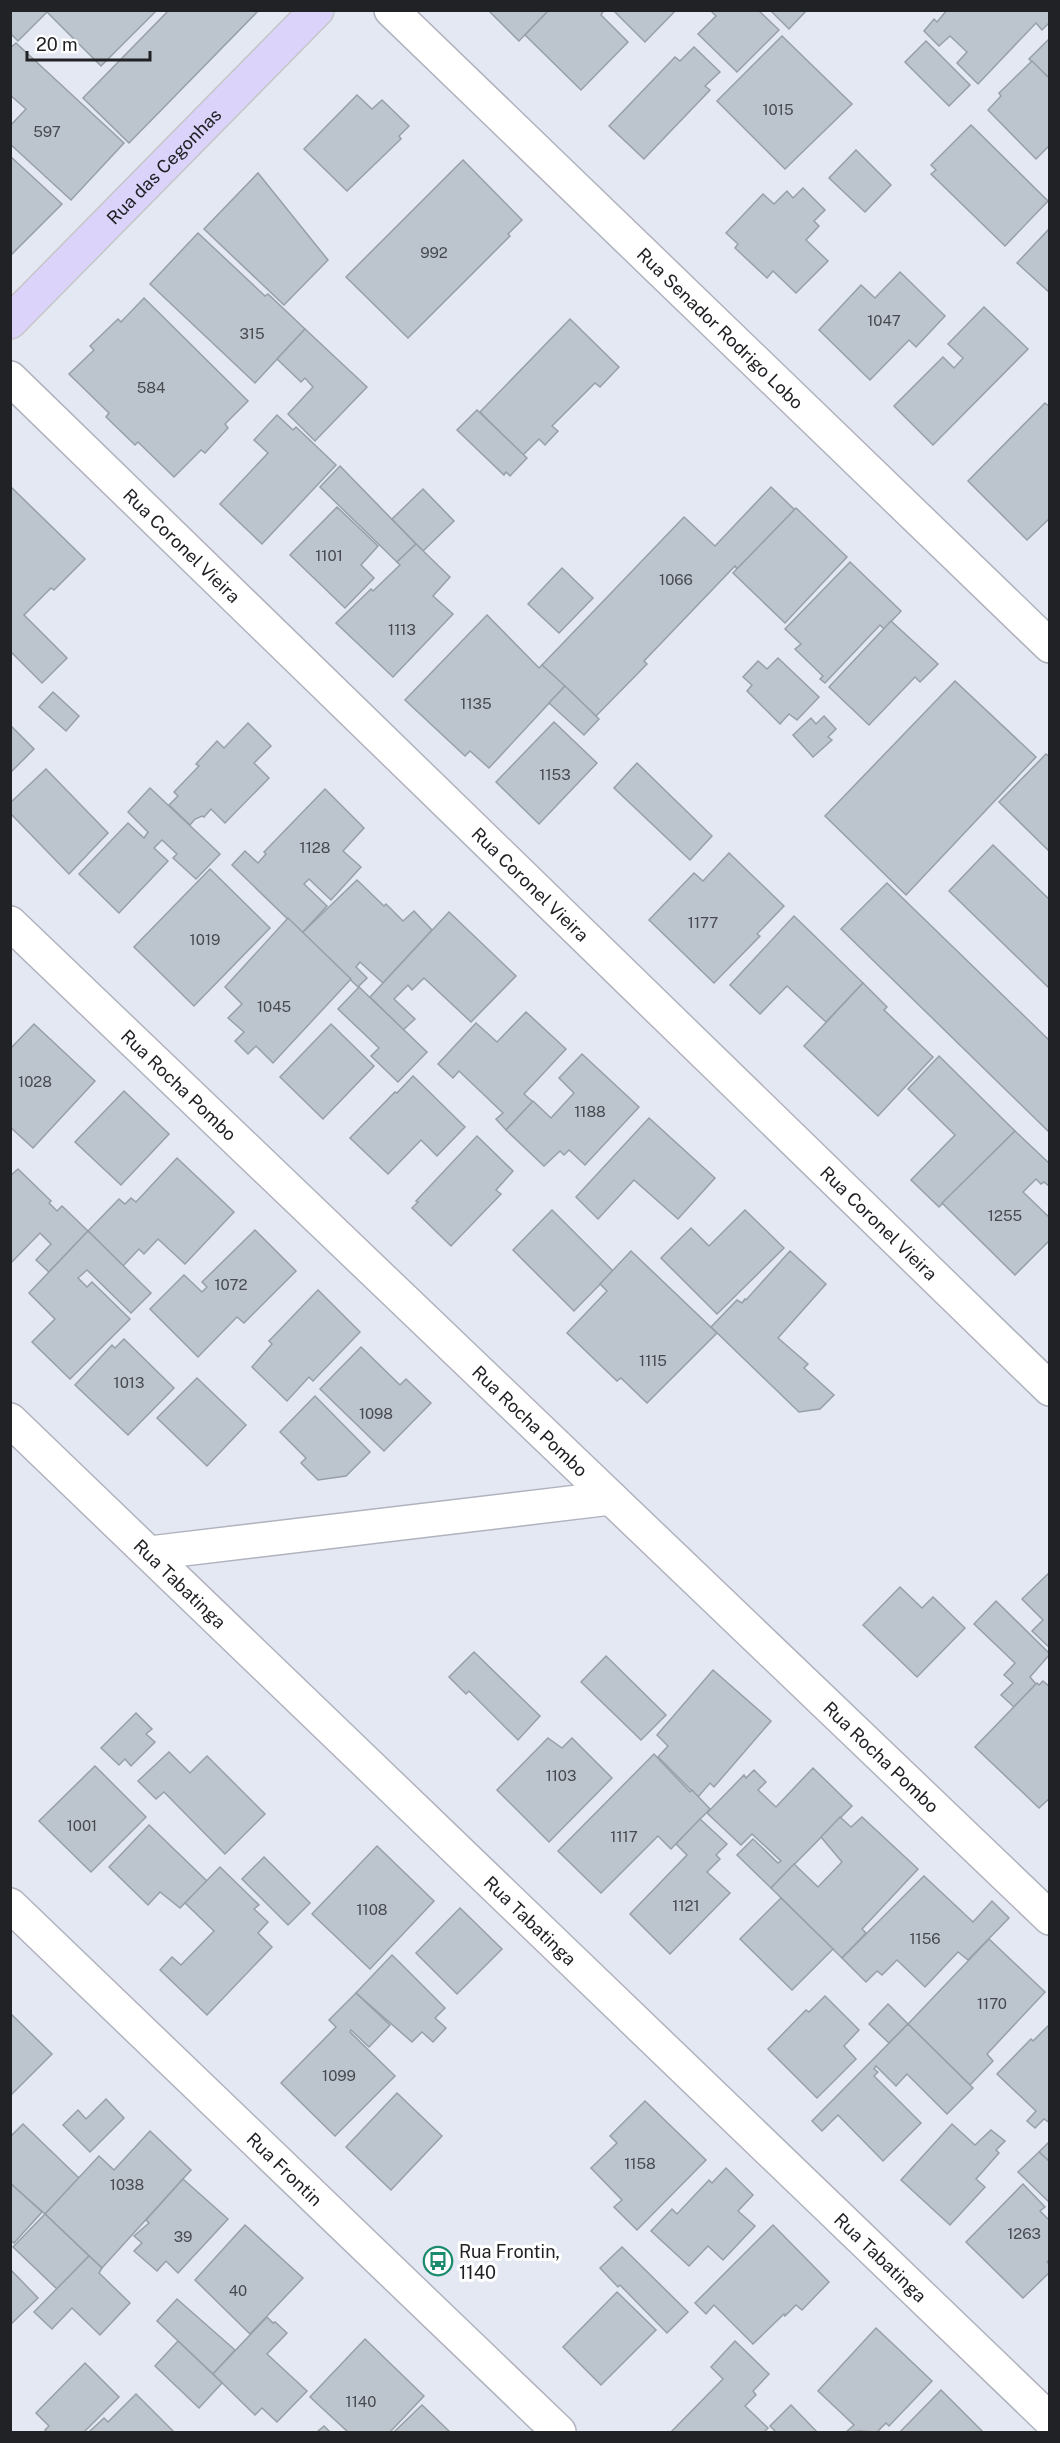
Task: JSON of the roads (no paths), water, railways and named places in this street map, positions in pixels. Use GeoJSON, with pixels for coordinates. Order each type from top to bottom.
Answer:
{"type":"FeatureCollection","features":[{"type":"Feature","properties":{"kind":"main road","name":"Rua das Cegonhas"},"geometry":{"type":"LineString","coordinates":[[10,322],[317,10]]}},
{"type":"Feature","properties":{"kind":"street","name":"Rua Senador Rodrigo Lobo"},"geometry":{"type":"LineString","coordinates":[[390,10],[1050,646]]}},
{"type":"Feature","properties":{"kind":"street","name":"Rua Coronel Vieira"},"geometry":{"type":"LineString","coordinates":[[10,378],[1050,1389]]}},
{"type":"Feature","properties":{"kind":"street","name":"Rua Rocha Pombo"},"geometry":{"type":"LineString","coordinates":[[10,923],[1050,1918]]}},
{"type":"Feature","properties":{"kind":"street","name":"Rua Tabatinga"},"geometry":{"type":"LineString","coordinates":[[10,1420],[1050,2420]]}},
{"type":"Feature","properties":{"kind":"street"},"geometry":{"type":"LineString","coordinates":[[150,1553],[610,1498]]}},
{"type":"Feature","properties":{"kind":"street","name":"Rua Frontin"},"geometry":{"type":"LineString","coordinates":[[10,1905],[559,2433]]}},
{"type":"Feature","properties":{"kind":"place","name":"Rua Frontin, 1140"},"geometry":{"type":"Point","coordinates":[438,2261]}}]}
